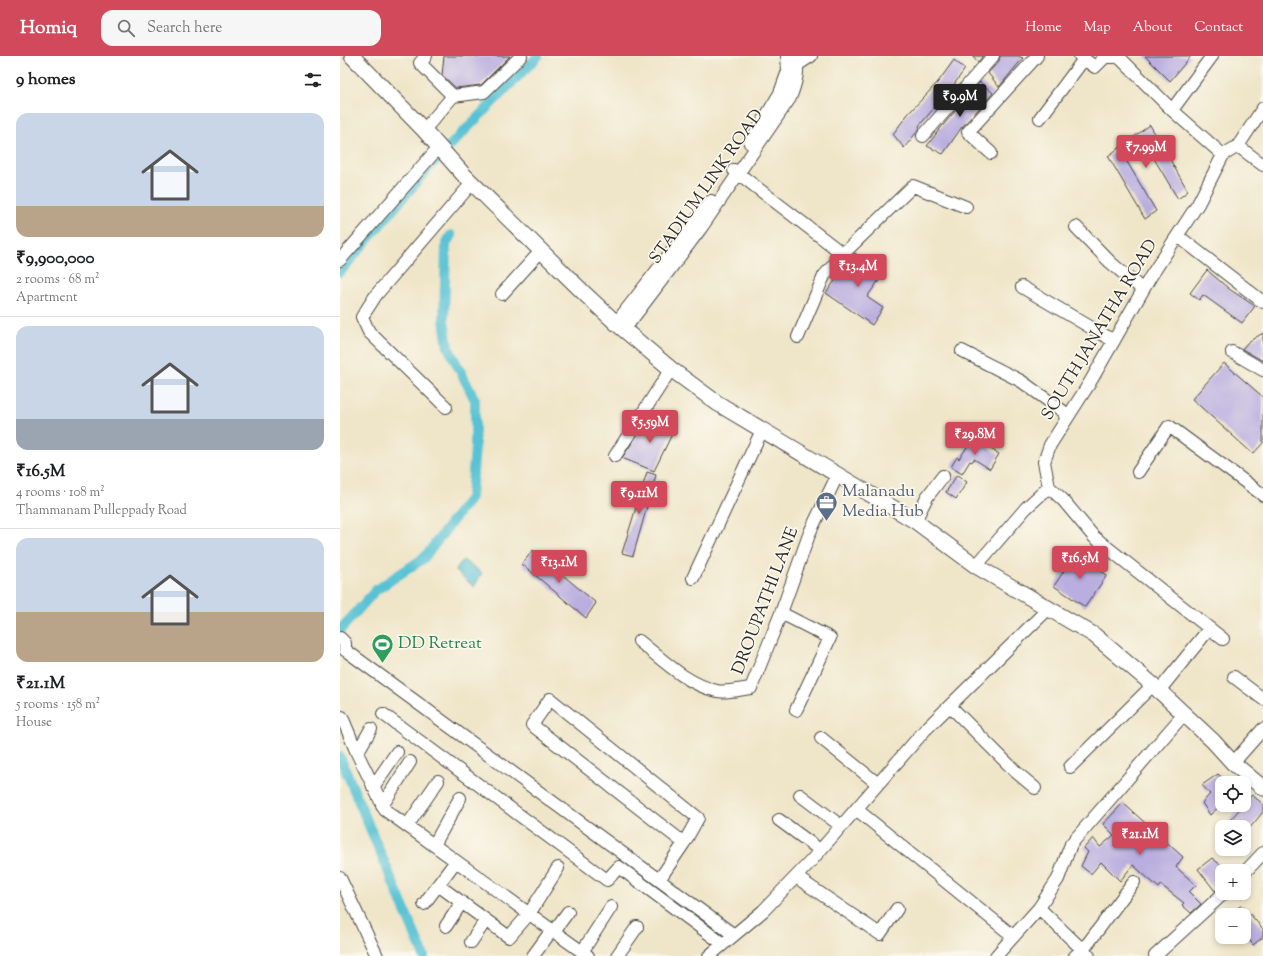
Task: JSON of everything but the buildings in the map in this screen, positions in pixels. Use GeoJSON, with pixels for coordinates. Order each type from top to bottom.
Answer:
{"type":"FeatureCollection","features":[{"type":"Feature","properties":{"kind":"main road"},"geometry":{"type":"LineString","coordinates":[[352,56],[426,132],[468,179],[541,251],[620,327],[671,369],[717,403],[837,476],[915,521],[976,566],[1094,635],[1184,714],[1233,763],[1263,788]]}},
{"type":"Feature","properties":{"kind":"main road"},"geometry":{"type":"LineString","coordinates":[[426,132],[446,145],[459,159],[468,179]]}},
{"type":"Feature","properties":{"kind":"street"},"geometry":{"type":"LineString","coordinates":[[426,56],[420,64],[453,96]]}},
{"type":"Feature","properties":{"kind":"street"},"geometry":{"type":"LineString","coordinates":[[426,132],[453,96],[484,92],[521,56]]}},
{"type":"Feature","properties":{"kind":"street","name":"STADIUM LINK ROAD"},"geometry":{"type":"LineString","coordinates":[[620,327],[701,228],[736,172],[780,93],[788,71],[787,56]]}},
{"type":"Feature","properties":{"kind":"street"},"geometry":{"type":"LineString","coordinates":[[797,60],[811,56]]}},
{"type":"Feature","properties":{"kind":"street"},"geometry":{"type":"LineString","coordinates":[[923,136],[993,56]]}},
{"type":"Feature","properties":{"kind":"street"},"geometry":{"type":"LineString","coordinates":[[991,153],[968,132],[1037,56]]}},
{"type":"Feature","properties":{"kind":"street"},"geometry":{"type":"LineString","coordinates":[[1172,110],[1212,56]]}},
{"type":"Feature","properties":{"kind":"street"},"geometry":{"type":"LineString","coordinates":[[1040,118],[1082,57],[1095,67],[1105,57],[1124,58],[1172,110],[1223,156]]}},
{"type":"Feature","properties":{"kind":"street","name":"STADIUM LINK ROAD"},"geometry":{"type":"LineString","coordinates":[[736,172],[790,98],[796,82],[797,60]]}},
{"type":"Feature","properties":{"kind":"street","name":"SOUTH JANATHA ROAD"},"geometry":{"type":"LineString","coordinates":[[1049,487],[1044,462],[1050,445],[1089,384],[1143,290],[1198,204],[1223,156],[1238,146],[1263,108]]}},
{"type":"Feature","properties":{"kind":"street"},"geometry":{"type":"LineString","coordinates":[[1238,146],[1263,165]]}},
{"type":"Feature","properties":{"kind":"street"},"geometry":{"type":"LineString","coordinates":[[340,260],[439,147]]}},
{"type":"Feature","properties":{"kind":"street"},"geometry":{"type":"LineString","coordinates":[[736,172],[843,254]]}},
{"type":"Feature","properties":{"kind":"street"},"geometry":{"type":"LineString","coordinates":[[446,407],[369,332],[362,317],[376,295],[468,179]]}},
{"type":"Feature","properties":{"kind":"street"},"geometry":{"type":"LineString","coordinates":[[798,337],[824,276],[843,254],[913,186],[966,207]]}},
{"type":"Feature","properties":{"kind":"street"},"geometry":{"type":"LineString","coordinates":[[1076,226],[1110,262],[1143,290]]}},
{"type":"Feature","properties":{"kind":"street"},"geometry":{"type":"LineString","coordinates":[[1178,236],[1263,302]]}},
{"type":"Feature","properties":{"kind":"street"},"geometry":{"type":"LineString","coordinates":[[502,294],[541,251]]}},
{"type":"Feature","properties":{"kind":"street"},"geometry":{"type":"LineString","coordinates":[[1022,287],[1114,341]]}},
{"type":"Feature","properties":{"kind":"street"},"geometry":{"type":"LineString","coordinates":[[962,351],[1020,381],[1064,412],[1066,419]]}},
{"type":"Feature","properties":{"kind":"street"},"geometry":{"type":"LineString","coordinates":[[1232,352],[1263,370]]}},
{"type":"Feature","properties":{"kind":"street"},"geometry":{"type":"LineString","coordinates":[[615,456],[671,369]]}},
{"type":"Feature","properties":{"kind":"street"},"geometry":{"type":"LineString","coordinates":[[1138,472],[1169,426],[1263,495]]}},
{"type":"Feature","properties":{"kind":"street"},"geometry":{"type":"LineString","coordinates":[[693,578],[762,430]]}},
{"type":"Feature","properties":{"kind":"street","name":"DROUPATHI LANE"},"geometry":{"type":"LineString","coordinates":[[639,641],[680,675],[699,684],[718,691],[751,688],[781,613],[810,532],[837,476]]}},
{"type":"Feature","properties":{"kind":"street"},"geometry":{"type":"LineString","coordinates":[[915,521],[927,497],[943,476]]}},
{"type":"Feature","properties":{"kind":"street"},"geometry":{"type":"LineString","coordinates":[[976,566],[1026,508],[1049,487],[1063,500],[1094,537],[1223,639]]}},
{"type":"Feature","properties":{"kind":"street"},"geometry":{"type":"LineString","coordinates":[[713,955],[723,944],[763,910],[796,877],[925,730],[1049,608]]}},
{"type":"Feature","properties":{"kind":"street"},"geometry":{"type":"LineString","coordinates":[[781,613],[830,638],[796,710]]}},
{"type":"Feature","properties":{"kind":"street"},"geometry":{"type":"LineString","coordinates":[[1070,767],[1155,688],[1210,629]]}},
{"type":"Feature","properties":{"kind":"street"},"geometry":{"type":"LineString","coordinates":[[340,639],[345,643],[344,650],[734,935]]}},
{"type":"Feature","properties":{"kind":"street"},"geometry":{"type":"LineString","coordinates":[[1234,677],[1263,699]]}},
{"type":"Feature","properties":{"kind":"street"},"geometry":{"type":"LineString","coordinates":[[659,880],[684,843],[698,818],[550,699],[532,725],[684,843]]}},
{"type":"Feature","properties":{"kind":"street"},"geometry":{"type":"LineString","coordinates":[[950,706],[1016,772],[1035,788]]}},
{"type":"Feature","properties":{"kind":"street"},"geometry":{"type":"LineString","coordinates":[[383,714],[607,880],[619,867],[723,944]]}},
{"type":"Feature","properties":{"kind":"street"},"geometry":{"type":"LineString","coordinates":[[996,956],[1039,908],[1058,879],[1071,844],[1184,714]]}},
{"type":"Feature","properties":{"kind":"street"},"geometry":{"type":"LineString","coordinates":[[342,717],[357,753],[385,810],[553,931],[579,953],[611,907]]}},
{"type":"Feature","properties":{"kind":"street"},"geometry":{"type":"LineString","coordinates":[[357,753],[371,729]]}},
{"type":"Feature","properties":{"kind":"street"},"geometry":{"type":"LineString","coordinates":[[1233,763],[1263,729]]}},
{"type":"Feature","properties":{"kind":"street"},"geometry":{"type":"LineString","coordinates":[[821,738],[878,784]]}},
{"type":"Feature","properties":{"kind":"street"},"geometry":{"type":"LineString","coordinates":[[373,787],[397,752]]}},
{"type":"Feature","properties":{"kind":"street"},"geometry":{"type":"LineString","coordinates":[[382,806],[410,762]]}},
{"type":"Feature","properties":{"kind":"street"},"geometry":{"type":"LineString","coordinates":[[407,826],[438,781]]}},
{"type":"Feature","properties":{"kind":"street"},"geometry":{"type":"LineString","coordinates":[[800,795],[841,826]]}},
{"type":"Feature","properties":{"kind":"street"},"geometry":{"type":"LineString","coordinates":[[434,845],[460,798]]}},
{"type":"Feature","properties":{"kind":"street"},"geometry":{"type":"LineString","coordinates":[[856,809],[1013,936]]}},
{"type":"Feature","properties":{"kind":"street"},"geometry":{"type":"LineString","coordinates":[[779,820],[820,850]]}},
{"type":"Feature","properties":{"kind":"street"},"geometry":{"type":"LineString","coordinates":[[1251,866],[1263,853]]}},
{"type":"Feature","properties":{"kind":"street"},"geometry":{"type":"LineString","coordinates":[[424,904],[456,861]]}},
{"type":"Feature","properties":{"kind":"street"},"geometry":{"type":"LineString","coordinates":[[438,885],[509,937],[529,914],[558,868]]}},
{"type":"Feature","properties":{"kind":"street"},"geometry":{"type":"LineString","coordinates":[[796,877],[880,934],[897,909]]}},
{"type":"Feature","properties":{"kind":"street"},"geometry":{"type":"LineString","coordinates":[[340,878],[377,956]]}},
{"type":"Feature","properties":{"kind":"street"},"geometry":{"type":"LineString","coordinates":[[1039,908],[1082,954],[1134,882]]}},
{"type":"Feature","properties":{"kind":"street"},"geometry":{"type":"LineString","coordinates":[[1155,956],[1216,900]]}},
{"type":"Feature","properties":{"kind":"street"},"geometry":{"type":"LineString","coordinates":[[446,926],[462,902]]}},
{"type":"Feature","properties":{"kind":"street"},"geometry":{"type":"LineString","coordinates":[[533,956],[568,912]]}},
{"type":"Feature","properties":{"kind":"street"},"geometry":{"type":"LineString","coordinates":[[471,942],[486,920]]}},
{"type":"Feature","properties":{"kind":"street"},"geometry":{"type":"LineString","coordinates":[[617,956],[637,927]]}},
{"type":"Feature","properties":{"kind":"water"},"geometry":{"type":"Polygon","coordinates":[[[463,560],[482,573],[474,587],[455,570],[463,560]]]}},
{"type":"Feature","properties":{"kind":"waterway"},"geometry":{"type":"LineString","coordinates":[[340,272],[431,165],[538,56]]}},
{"type":"Feature","properties":{"kind":"waterway"},"geometry":{"type":"LineString","coordinates":[[340,630],[376,590],[424,558],[471,497],[475,447],[475,400],[448,347],[444,320],[446,244],[451,235]]}},
{"type":"Feature","properties":{"kind":"waterway"},"geometry":{"type":"LineString","coordinates":[[340,757],[424,956]]}},
{"type":"Feature","properties":{"kind":"place","name":"Malanadu Media Hub"},"geometry":{"type":"Point","coordinates":[826,522]}},
{"type":"Feature","properties":{"kind":"place","name":"DD Retreat"},"geometry":{"type":"Point","coordinates":[382,664]}}]}
